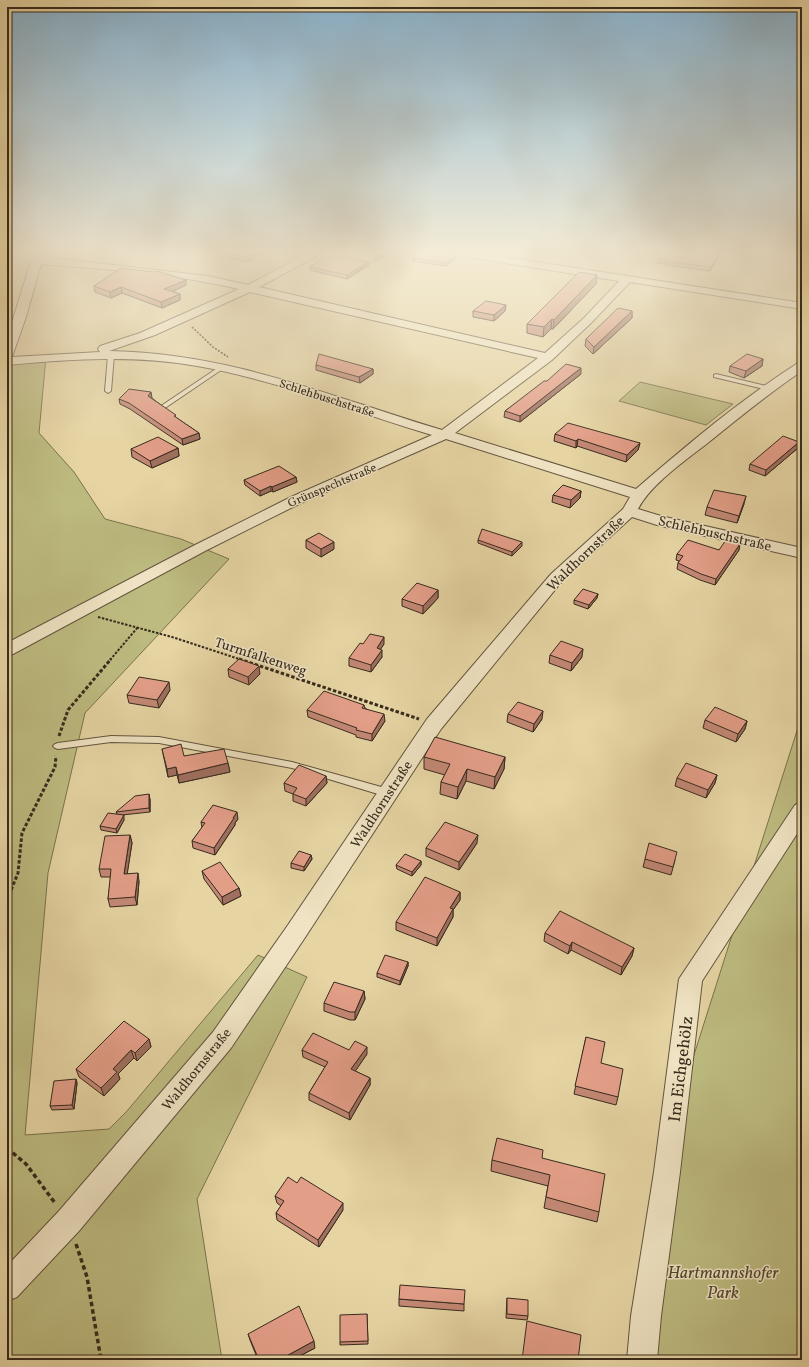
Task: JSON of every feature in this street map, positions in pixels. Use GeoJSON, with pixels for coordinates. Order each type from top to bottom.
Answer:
{"type":"FeatureCollection","features":[{"type":"Feature","properties":{"kind":"street"},"geometry":{"type":"LineString","coordinates":[[7,355],[20,316]]}},
{"type":"Feature","properties":{"kind":"street"},"geometry":{"type":"LineString","coordinates":[[78,355],[122,345],[192,316]]}},
{"type":"Feature","properties":{"kind":"street"},"geometry":{"type":"LineString","coordinates":[[371,316],[548,357]]}},
{"type":"Feature","properties":{"kind":"street","name":"Grünspechtstraße"},"geometry":{"type":"LineString","coordinates":[[7,650],[81,612],[187,554],[290,503],[444,435],[548,357],[592,316]]}},
{"type":"Feature","properties":{"kind":"street","name":"Schlehbuschstraße"},"geometry":{"type":"LineString","coordinates":[[7,360],[78,355],[111,355],[225,363],[284,384],[444,435],[500,451],[634,503],[657,520],[802,553]]}},
{"type":"Feature","properties":{"kind":"street","name":"Waldhornstraße"},"geometry":{"type":"LineString","coordinates":[[7,1287],[69,1221],[222,1040],[296,932],[434,724],[557,577],[680,458],[768,388],[802,366]]}},
{"type":"Feature","properties":{"kind":"street","name":"Im Eichgehölz"},"geometry":{"type":"LineString","coordinates":[[642,1360],[646,1316],[667,1172],[691,979],[802,810]]}},
{"type":"Feature","properties":{"kind":"lane"},"geometry":{"type":"LineString","coordinates":[[108,391],[111,355]]}},
{"type":"Feature","properties":{"kind":"lane"},"geometry":{"type":"LineString","coordinates":[[163,407],[225,363]]}},
{"type":"Feature","properties":{"kind":"lane"},"geometry":{"type":"LineString","coordinates":[[716,376],[768,388]]}},
{"type":"Feature","properties":{"kind":"lane"},"geometry":{"type":"LineString","coordinates":[[58,746],[111,739],[159,740],[292,765],[388,794]]}},
{"type":"Feature","properties":{"kind":"path"},"geometry":{"type":"LineString","coordinates":[[185,319],[213,348],[225,363]]}},
{"type":"Feature","properties":{"kind":"path","name":"Turmfalkenweg"},"geometry":{"type":"LineString","coordinates":[[81,612],[172,637],[434,724]]}},
{"type":"Feature","properties":{"kind":"path"},"geometry":{"type":"LineString","coordinates":[[7,900],[18,873],[20,862]]}},
{"type":"Feature","properties":{"kind":"path"},"geometry":{"type":"LineString","coordinates":[[7,1148],[26,1164],[69,1221],[87,1277],[101,1360]]}},
{"type":"Feature","properties":{"kind":"green space"},"geometry":{"type":"Polygon","coordinates":[[[46,357],[39,433],[74,472],[105,519],[181,539],[229,559],[85,713],[48,873],[25,1135],[109,1129],[127,1111],[258,955],[307,977],[197,1199],[222,1360],[7,1360],[7,361],[46,357]]]}},
{"type":"Feature","properties":{"kind":"green space"},"geometry":{"type":"Polygon","coordinates":[[[640,382],[733,404],[706,425],[619,401],[640,382]]]}},
{"type":"Feature","properties":{"kind":"green space","name":"Hartmannshofer Park"},"geometry":{"type":"Polygon","coordinates":[[[802,715],[802,1360],[635,1360],[659,1165],[802,715]]]}},
{"type":"Feature","properties":{"kind":"building"},"geometry":{"type":"Polygon","coordinates":[[[535,316],[558,316],[554,320],[552,319],[544,327],[527,324],[535,316]]]}},
{"type":"Feature","properties":{"kind":"building"},"geometry":{"type":"Polygon","coordinates":[[[610,316],[627,316],[594,347],[586,339],[610,316]]]}},
{"type":"Feature","properties":{"kind":"building"},"geometry":{"type":"Polygon","coordinates":[[[319,354],[373,369],[359,377],[316,365],[319,354]]]}},
{"type":"Feature","properties":{"kind":"building"},"geometry":{"type":"Polygon","coordinates":[[[747,354],[763,359],[746,371],[730,366],[747,354]]]}},
{"type":"Feature","properties":{"kind":"building"},"geometry":{"type":"Polygon","coordinates":[[[566,364],[581,368],[520,416],[505,411],[544,381],[547,381],[566,364]]]}},
{"type":"Feature","properties":{"kind":"building"},"geometry":{"type":"Polygon","coordinates":[[[129,389],[151,392],[148,396],[199,433],[182,439],[129,403],[119,399],[129,389]]]}},
{"type":"Feature","properties":{"kind":"building"},"geometry":{"type":"Polygon","coordinates":[[[568,423],[640,443],[627,455],[578,439],[576,441],[555,434],[568,423]]]}},
{"type":"Feature","properties":{"kind":"building"},"geometry":{"type":"Polygon","coordinates":[[[783,436],[799,442],[766,470],[750,464],[783,436]]]}},
{"type":"Feature","properties":{"kind":"building"},"geometry":{"type":"Polygon","coordinates":[[[158,437],[178,448],[150,461],[131,449],[158,437]]]}},
{"type":"Feature","properties":{"kind":"building"},"geometry":{"type":"Polygon","coordinates":[[[279,466],[296,477],[260,491],[244,480],[279,466]]]}},
{"type":"Feature","properties":{"kind":"building"},"geometry":{"type":"Polygon","coordinates":[[[563,485],[581,491],[571,500],[553,495],[563,485]]]}},
{"type":"Feature","properties":{"kind":"building"},"geometry":{"type":"Polygon","coordinates":[[[714,490],[746,496],[739,516],[707,507],[714,490]]]}},
{"type":"Feature","properties":{"kind":"building"},"geometry":{"type":"Polygon","coordinates":[[[482,529],[522,542],[512,552],[478,540],[482,529]]]}},
{"type":"Feature","properties":{"kind":"building"},"geometry":{"type":"Polygon","coordinates":[[[319,533],[334,542],[321,549],[306,540],[319,533]]]}},
{"type":"Feature","properties":{"kind":"building"},"geometry":{"type":"Polygon","coordinates":[[[688,540],[719,550],[726,540],[740,544],[716,579],[701,574],[678,563],[683,556],[677,554],[688,540]]]}},
{"type":"Feature","properties":{"kind":"building"},"geometry":{"type":"Polygon","coordinates":[[[417,583],[438,590],[423,606],[402,599],[417,583]]]}},
{"type":"Feature","properties":{"kind":"building"},"geometry":{"type":"Polygon","coordinates":[[[583,589],[598,594],[589,605],[574,600],[583,589]]]}},
{"type":"Feature","properties":{"kind":"building"},"geometry":{"type":"Polygon","coordinates":[[[370,634],[384,637],[377,648],[382,650],[371,665],[349,658],[360,643],[363,644],[370,634]]]}},
{"type":"Feature","properties":{"kind":"building"},"geometry":{"type":"Polygon","coordinates":[[[561,641],[583,649],[572,663],[550,655],[561,641]]]}},
{"type":"Feature","properties":{"kind":"building"},"geometry":{"type":"Polygon","coordinates":[[[239,659],[259,666],[248,677],[228,669],[239,659]]]}},
{"type":"Feature","properties":{"kind":"building"},"geometry":{"type":"Polygon","coordinates":[[[139,677],[169,682],[157,700],[127,695],[139,677]]]}},
{"type":"Feature","properties":{"kind":"building"},"geometry":{"type":"Polygon","coordinates":[[[324,691],[364,705],[362,708],[384,714],[372,734],[356,730],[357,728],[307,710],[324,691]]]}},
{"type":"Feature","properties":{"kind":"building"},"geometry":{"type":"Polygon","coordinates":[[[518,702],[543,711],[534,724],[508,714],[518,702]]]}},
{"type":"Feature","properties":{"kind":"building"},"geometry":{"type":"Polygon","coordinates":[[[715,707],[747,721],[738,734],[705,720],[715,707]]]}},
{"type":"Feature","properties":{"kind":"building"},"geometry":{"type":"Polygon","coordinates":[[[435,737],[505,757],[495,777],[467,769],[458,787],[441,782],[450,764],[424,757],[435,737]]]}},
{"type":"Feature","properties":{"kind":"building"},"geometry":{"type":"Polygon","coordinates":[[[181,744],[184,756],[224,749],[228,763],[178,775],[176,767],[167,769],[162,749],[181,744]]]}},
{"type":"Feature","properties":{"kind":"building"},"geometry":{"type":"Polygon","coordinates":[[[686,763],[717,775],[708,790],[677,778],[686,763]]]}},
{"type":"Feature","properties":{"kind":"building"},"geometry":{"type":"Polygon","coordinates":[[[299,765],[326,776],[306,799],[293,794],[297,788],[284,783],[299,765]]]}},
{"type":"Feature","properties":{"kind":"building"},"geometry":{"type":"Polygon","coordinates":[[[149,794],[149,808],[116,812],[135,796],[149,794]]]}},
{"type":"Feature","properties":{"kind":"building"},"geometry":{"type":"Polygon","coordinates":[[[213,805],[237,812],[214,848],[192,841],[205,823],[201,822],[213,805]]]}},
{"type":"Feature","properties":{"kind":"building"},"geometry":{"type":"Polygon","coordinates":[[[108,813],[124,815],[116,829],[100,826],[108,813]]]}},
{"type":"Feature","properties":{"kind":"building"},"geometry":{"type":"Polygon","coordinates":[[[445,822],[478,835],[459,862],[426,848],[445,822]]]}},
{"type":"Feature","properties":{"kind":"building"},"geometry":{"type":"Polygon","coordinates":[[[130,835],[124,874],[138,873],[135,897],[108,899],[111,869],[99,869],[105,836],[130,835]]]}},
{"type":"Feature","properties":{"kind":"building"},"geometry":{"type":"Polygon","coordinates":[[[649,843],[677,852],[673,867],[645,859],[649,843]]]}},
{"type":"Feature","properties":{"kind":"building"},"geometry":{"type":"Polygon","coordinates":[[[299,851],[311,855],[304,867],[291,863],[299,851]]]}},
{"type":"Feature","properties":{"kind":"building"},"geometry":{"type":"Polygon","coordinates":[[[405,854],[421,861],[412,872],[396,865],[405,854]]]}},
{"type":"Feature","properties":{"kind":"building"},"geometry":{"type":"Polygon","coordinates":[[[220,862],[239,888],[222,897],[202,871],[220,862]]]}},
{"type":"Feature","properties":{"kind":"building"},"geometry":{"type":"Polygon","coordinates":[[[425,877],[460,892],[450,908],[453,909],[437,938],[396,922],[425,877]]]}},
{"type":"Feature","properties":{"kind":"building"},"geometry":{"type":"Polygon","coordinates":[[[560,911],[634,948],[622,967],[572,942],[570,946],[545,933],[560,911]]]}},
{"type":"Feature","properties":{"kind":"building"},"geometry":{"type":"Polygon","coordinates":[[[385,955],[408,962],[400,981],[377,973],[385,955]]]}},
{"type":"Feature","properties":{"kind":"building"},"geometry":{"type":"Polygon","coordinates":[[[334,982],[364,991],[355,1012],[350,1012],[324,1003],[334,982]]]}},
{"type":"Feature","properties":{"kind":"building"},"geometry":{"type":"Polygon","coordinates":[[[124,1021],[149,1039],[135,1053],[131,1050],[113,1069],[117,1072],[101,1088],[76,1069],[124,1021]]]}},
{"type":"Feature","properties":{"kind":"building"},"geometry":{"type":"Polygon","coordinates":[[[313,1033],[349,1050],[355,1041],[367,1047],[351,1069],[370,1078],[349,1113],[309,1093],[328,1062],[302,1050],[313,1033]]]}},
{"type":"Feature","properties":{"kind":"building"},"geometry":{"type":"Polygon","coordinates":[[[586,1037],[605,1042],[601,1063],[623,1069],[618,1097],[575,1086],[586,1037]]]}},
{"type":"Feature","properties":{"kind":"building"},"geometry":{"type":"Polygon","coordinates":[[[76,1079],[72,1105],[50,1106],[54,1081],[76,1079]]]}},
{"type":"Feature","properties":{"kind":"building"},"geometry":{"type":"Polygon","coordinates":[[[497,1138],[543,1150],[542,1158],[605,1174],[599,1212],[546,1197],[550,1175],[492,1160],[497,1138]]]}},
{"type":"Feature","properties":{"kind":"building"},"geometry":{"type":"Polygon","coordinates":[[[288,1177],[297,1183],[301,1177],[343,1203],[318,1240],[276,1213],[284,1201],[275,1196],[288,1177]]]}},
{"type":"Feature","properties":{"kind":"building"},"geometry":{"type":"Polygon","coordinates":[[[400,1285],[465,1290],[464,1304],[399,1299],[400,1285]]]}},
{"type":"Feature","properties":{"kind":"building"},"geometry":{"type":"Polygon","coordinates":[[[507,1298],[528,1300],[528,1316],[507,1314],[507,1298]]]}},
{"type":"Feature","properties":{"kind":"building"},"geometry":{"type":"Polygon","coordinates":[[[299,1306],[314,1341],[279,1360],[259,1360],[248,1334],[299,1306]]]}},
{"type":"Feature","properties":{"kind":"building"},"geometry":{"type":"Polygon","coordinates":[[[367,1314],[368,1341],[340,1342],[340,1315],[367,1314]]]}},
{"type":"Feature","properties":{"kind":"building"},"geometry":{"type":"Polygon","coordinates":[[[527,1321],[581,1335],[578,1360],[522,1360],[527,1321]]]}}]}
